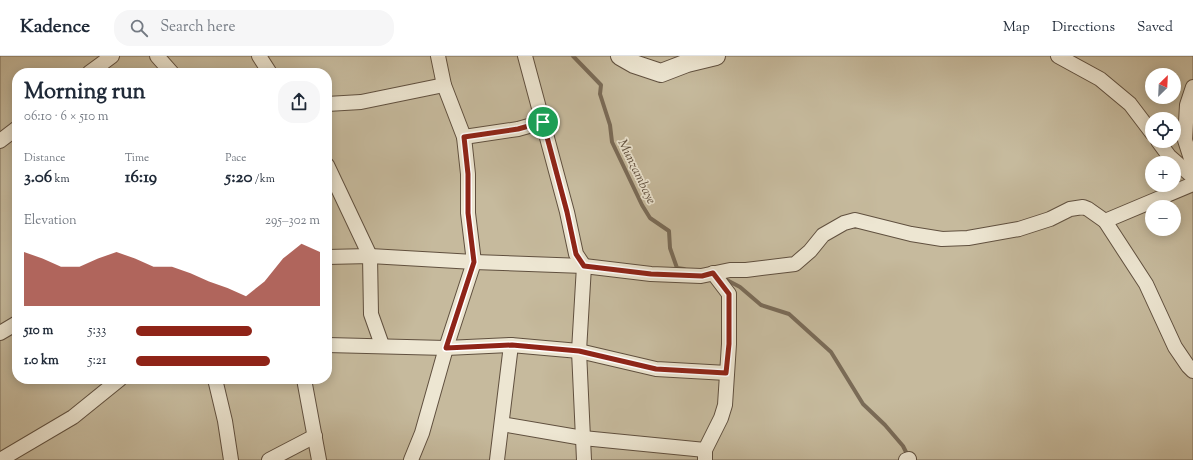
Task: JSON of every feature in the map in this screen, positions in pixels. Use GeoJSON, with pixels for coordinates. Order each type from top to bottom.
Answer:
{"type":"FeatureCollection","features":[{"type":"Feature","properties":{"kind":"street"},"geometry":{"type":"LineString","coordinates":[[96,68],[112,56]]}},
{"type":"Feature","properties":{"kind":"street"},"geometry":{"type":"LineString","coordinates":[[157,56],[168,68]]}},
{"type":"Feature","properties":{"kind":"street"},"geometry":{"type":"LineString","coordinates":[[259,56],[267,68]]}},
{"type":"Feature","properties":{"kind":"street"},"geometry":{"type":"LineString","coordinates":[[411,460],[422,433],[446,348],[474,262],[468,213],[468,174],[464,137],[444,85],[438,56]]}},
{"type":"Feature","properties":{"kind":"street"},"geometry":{"type":"LineString","coordinates":[[525,56],[567,212],[576,254],[584,266],[579,351],[584,460]]}},
{"type":"Feature","properties":{"kind":"street"},"geometry":{"type":"LineString","coordinates":[[620,56],[634,64],[661,73],[687,63],[716,56]]}},
{"type":"Feature","properties":{"kind":"street"},"geometry":{"type":"LineString","coordinates":[[1058,56],[1100,79],[1130,104],[1145,124]]}},
{"type":"Feature","properties":{"kind":"street"},"geometry":{"type":"LineString","coordinates":[[332,104],[361,102],[444,85]]}},
{"type":"Feature","properties":{"kind":"street"},"geometry":{"type":"LineString","coordinates":[[1193,87],[1187,105],[1185,140],[1193,165]]}},
{"type":"Feature","properties":{"kind":"street"},"geometry":{"type":"LineString","coordinates":[[464,137],[518,129],[543,122]]}},
{"type":"Feature","properties":{"kind":"street"},"geometry":{"type":"LineString","coordinates":[[0,142],[12,132]]}},
{"type":"Feature","properties":{"kind":"street"},"geometry":{"type":"LineString","coordinates":[[1163,148],[1169,156],[1193,177]]}},
{"type":"Feature","properties":{"kind":"street"},"geometry":{"type":"LineString","coordinates":[[332,176],[370,256],[371,314],[382,346]]}},
{"type":"Feature","properties":{"kind":"street"},"geometry":{"type":"LineString","coordinates":[[1106,221],[1193,184]]}},
{"type":"Feature","properties":{"kind":"street"},"geometry":{"type":"LineString","coordinates":[[332,256],[370,256],[584,266],[651,274],[707,274],[730,270],[746,270],[795,264],[810,252],[823,235],[844,223],[855,220],[911,234],[942,239],[968,238],[1018,229],[1050,219],[1070,209],[1083,207],[1106,221],[1146,284],[1175,347],[1193,371]]}},
{"type":"Feature","properties":{"kind":"street"},"geometry":{"type":"LineString","coordinates":[[502,424],[583,438],[705,455],[725,405],[729,344],[729,294],[707,274]]}},
{"type":"Feature","properties":{"kind":"street"},"geometry":{"type":"LineString","coordinates":[[0,333],[12,326]]}},
{"type":"Feature","properties":{"kind":"street"},"geometry":{"type":"LineString","coordinates":[[332,345],[446,348],[512,345],[579,351],[656,369],[726,373]]}},
{"type":"Feature","properties":{"kind":"street"},"geometry":{"type":"LineString","coordinates":[[497,460],[512,345]]}},
{"type":"Feature","properties":{"kind":"street"},"geometry":{"type":"LineString","coordinates":[[0,460],[73,417],[114,384]]}},
{"type":"Feature","properties":{"kind":"street"},"geometry":{"type":"LineString","coordinates":[[216,384],[225,421],[231,460]]}},
{"type":"Feature","properties":{"kind":"street"},"geometry":{"type":"LineString","coordinates":[[305,384],[319,460]]}},
{"type":"Feature","properties":{"kind":"street"},"geometry":{"type":"LineString","coordinates":[[269,460],[315,436]]}},
{"type":"Feature","properties":{"kind":"shaded area"},"geometry":{"type":"Polygon","coordinates":[[[0,56],[1193,56],[1193,460],[0,460],[0,56]]]}},
{"type":"Feature","properties":{"kind":"waterway","name":"Munzambaye"},"geometry":{"type":"LineString","coordinates":[[573,56],[601,85],[600,94],[610,125],[612,142],[642,205],[650,218],[669,231],[670,248],[677,268],[684,269]]}},
{"type":"Feature","properties":{"kind":"waterway","name":"Munzambaye"},"geometry":{"type":"LineString","coordinates":[[723,278],[740,287],[761,305],[789,314],[831,352],[863,404],[885,425],[903,446],[908,456]]}},
{"type":"Feature","properties":{"kind":"route"},"geometry":{"type":"LineString","coordinates":[[543,122],[567,212],[576,254],[584,266],[651,274],[702,276],[713,273],[729,294],[729,344],[726,373],[656,369],[579,351],[512,345],[446,348],[474,262],[468,213],[468,174],[464,137],[518,129],[543,122]]}}]}
